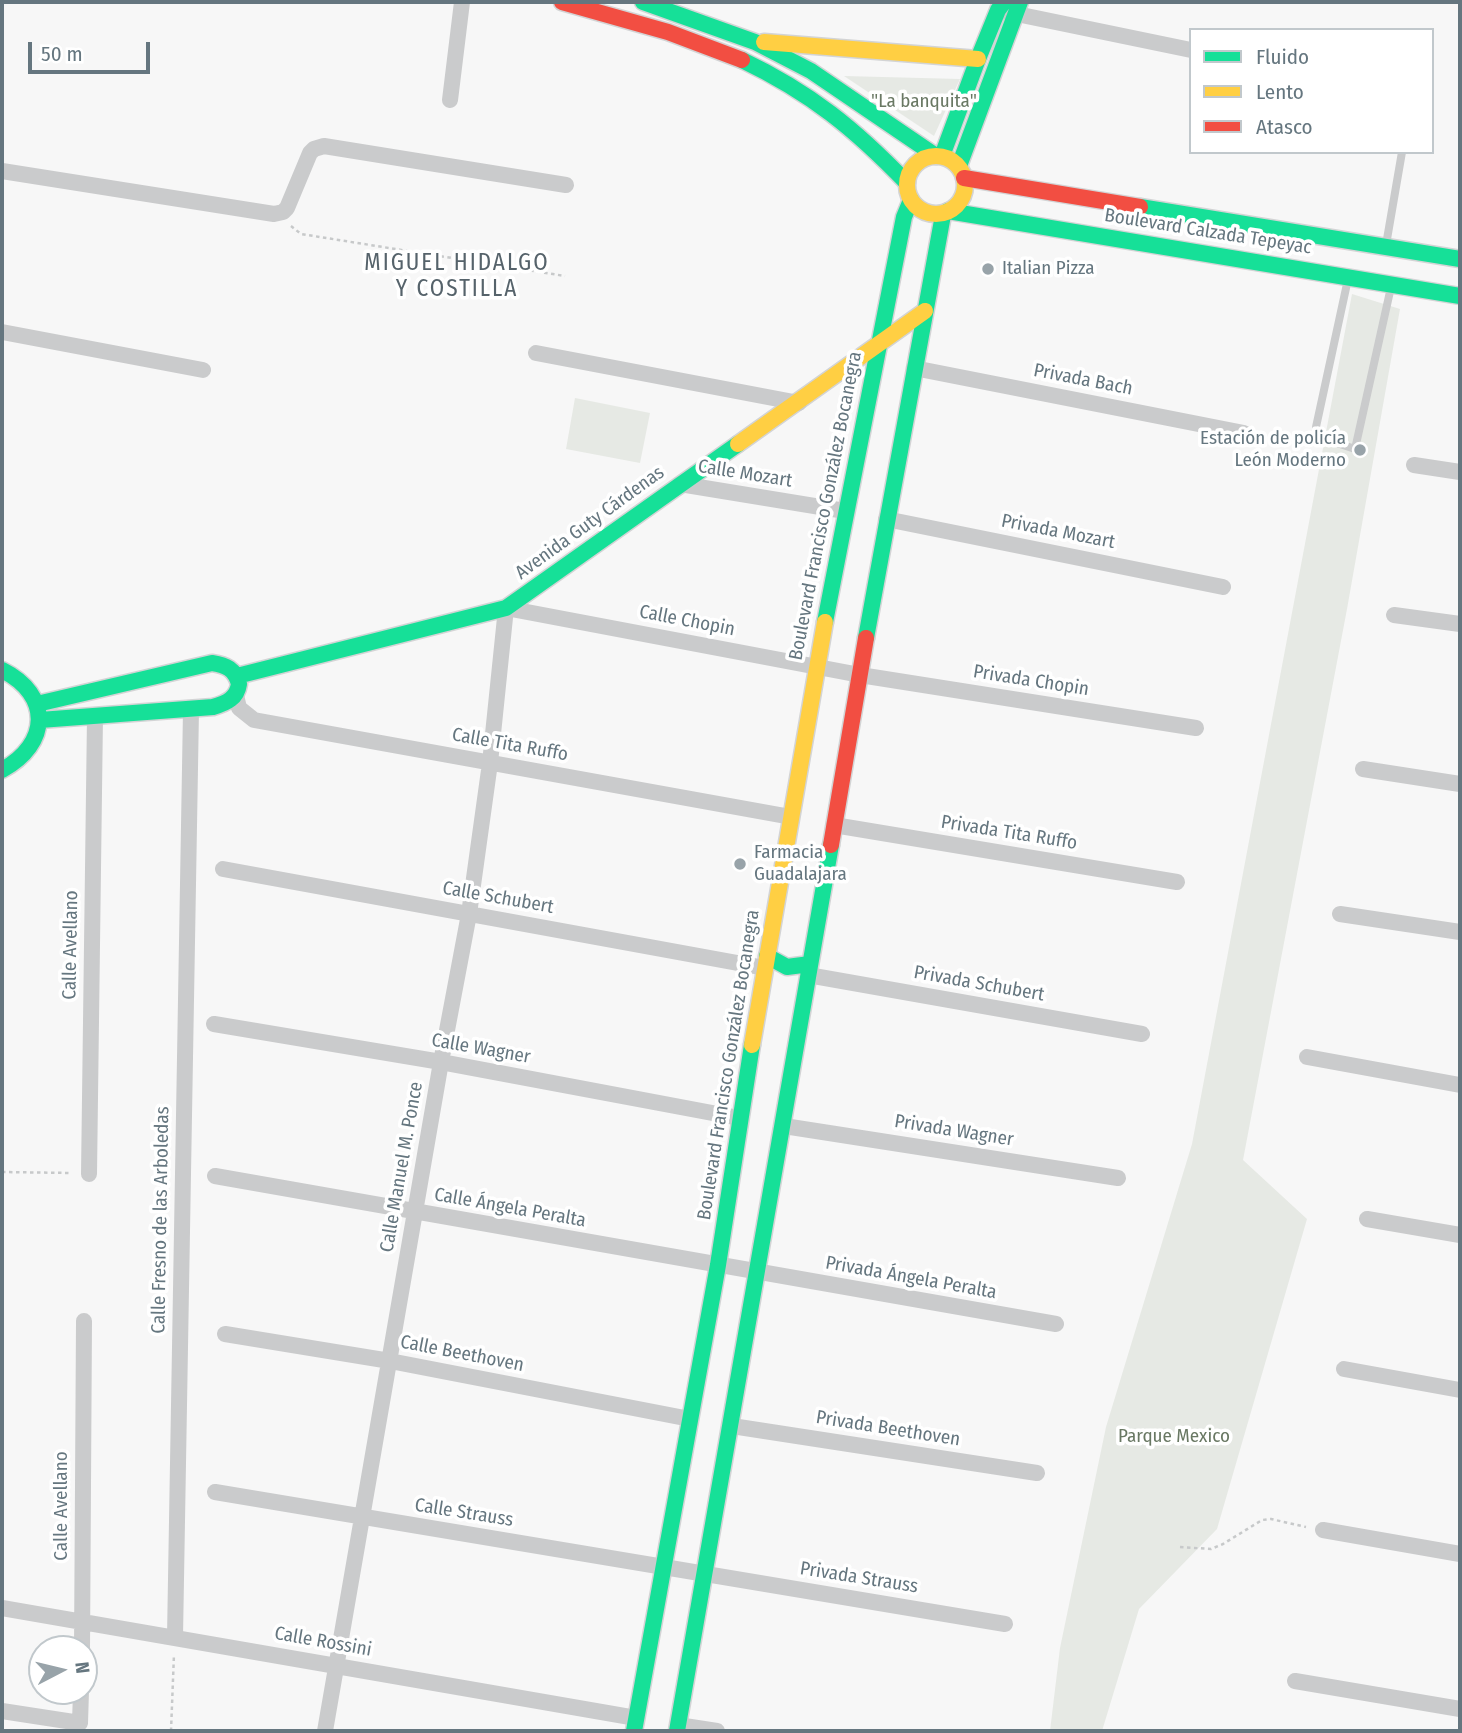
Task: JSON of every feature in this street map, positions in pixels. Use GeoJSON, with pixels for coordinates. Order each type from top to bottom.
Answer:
{"type":"FeatureCollection","features":[{"type":"Feature","properties":{"kind":"main road"},"geometry":{"type":"LineString","coordinates":[[562,2],[648,24],[722,51],[781,79],[831,112],[869,143],[907,183]]}},
{"type":"Feature","properties":{"kind":"main road"},"geometry":{"type":"LineString","coordinates":[[643,2],[755,42],[811,71],[961,172]]}},
{"type":"Feature","properties":{"kind":"main road"},"geometry":{"type":"LineString","coordinates":[[939,156],[1001,6]]}},
{"type":"Feature","properties":{"kind":"main road"},"geometry":{"type":"LineString","coordinates":[[678,1728],[784,1126],[886,519],[925,311],[945,213],[962,198],[961,172],[1018,8]]}},
{"type":"Feature","properties":{"kind":"main road"},"geometry":{"type":"LineString","coordinates":[[755,42],[978,58]]}},
{"type":"Feature","properties":{"kind":"main road"},"geometry":{"type":"LineString","coordinates":[[939,156],[925,158],[916,163],[909,172],[907,183],[911,200],[925,212],[945,213]]}},
{"type":"Feature","properties":{"kind":"main road","name":"Boulevard Calzada Tepeyac"},"geometry":{"type":"LineString","coordinates":[[961,172],[1305,252],[1348,277],[1391,285],[1460,260]]}},
{"type":"Feature","properties":{"kind":"main road","name":"Boulevard Francisco González Bocanegra"},"geometry":{"type":"LineString","coordinates":[[635,1725],[718,1265],[766,962],[845,511],[904,217],[911,200]]}},
{"type":"Feature","properties":{"kind":"main road","name":"Boulevard Calzada Tepeyac"},"geometry":{"type":"LineString","coordinates":[[945,213],[1305,252],[1386,248],[1429,273],[1460,296]]}},
{"type":"Feature","properties":{"kind":"main road","name":"Avenida Guty Cárdenas"},"geometry":{"type":"LineString","coordinates":[[237,676],[506,608],[799,403],[925,311]]}},
{"type":"Feature","properties":{"kind":"main road"},"geometry":{"type":"LineString","coordinates":[[212,663],[232,667],[237,676],[236,695],[219,705],[95,716],[39,712],[212,663]]}},
{"type":"Feature","properties":{"kind":"main road"},"geometry":{"type":"LineString","coordinates":[[2,670],[12,673],[28,686],[39,712],[37,735],[32,748],[23,759],[2,770]]}},
{"type":"Feature","properties":{"kind":"main road"},"geometry":{"type":"LineString","coordinates":[[766,962],[786,968],[809,970]]}},
{"type":"Feature","properties":{"kind":"street"},"geometry":{"type":"LineString","coordinates":[[450,100],[462,2]]}},
{"type":"Feature","properties":{"kind":"street"},"geometry":{"type":"LineString","coordinates":[[1001,6],[1189,50]]}},
{"type":"Feature","properties":{"kind":"street"},"geometry":{"type":"LineString","coordinates":[[2,171],[274,214],[283,212],[286,208],[310,153],[318,147],[566,185]]}},
{"type":"Feature","properties":{"kind":"street"},"geometry":{"type":"LineString","coordinates":[[2,332],[203,370]]}},
{"type":"Feature","properties":{"kind":"street"},"geometry":{"type":"LineString","coordinates":[[536,353],[799,403]]}},
{"type":"Feature","properties":{"kind":"street","name":"Privada Bach"},"geometry":{"type":"LineString","coordinates":[[914,368],[1244,433]]}},
{"type":"Feature","properties":{"kind":"street"},"geometry":{"type":"LineString","coordinates":[[1415,465],[1460,472]]}},
{"type":"Feature","properties":{"kind":"street","name":"Calle Mozart"},"geometry":{"type":"LineString","coordinates":[[680,484],[845,511]]}},
{"type":"Feature","properties":{"kind":"street","name":"Privada Mozart"},"geometry":{"type":"LineString","coordinates":[[886,519],[1223,587]]}},
{"type":"Feature","properties":{"kind":"street","name":"Calle Chopin"},"geometry":{"type":"LineString","coordinates":[[506,608],[860,675]]}},
{"type":"Feature","properties":{"kind":"street","name":"Calle Manuel M. Ponce"},"geometry":{"type":"LineString","coordinates":[[325,1731],[441,1062],[470,914],[490,763],[506,608]]}},
{"type":"Feature","properties":{"kind":"street"},"geometry":{"type":"LineString","coordinates":[[1394,615],[1460,624]]}},
{"type":"Feature","properties":{"kind":"street","name":"Privada Chopin"},"geometry":{"type":"LineString","coordinates":[[860,675],[1196,727]]}},
{"type":"Feature","properties":{"kind":"street","name":"Calle Tita Ruffo"},"geometry":{"type":"LineString","coordinates":[[236,695],[239,708],[254,720],[791,817]]}},
{"type":"Feature","properties":{"kind":"street","name":"Calle Fresno de las Arboledas"},"geometry":{"type":"LineString","coordinates":[[175,1637],[191,709]]}},
{"type":"Feature","properties":{"kind":"street","name":"Calle Avellano"},"geometry":{"type":"LineString","coordinates":[[89,1174],[95,716]]}},
{"type":"Feature","properties":{"kind":"street"},"geometry":{"type":"LineString","coordinates":[[1363,769],[1460,784]]}},
{"type":"Feature","properties":{"kind":"street","name":"Privada Tita Ruffo"},"geometry":{"type":"LineString","coordinates":[[834,825],[1177,882]]}},
{"type":"Feature","properties":{"kind":"street","name":"Calle Schubert"},"geometry":{"type":"LineString","coordinates":[[223,869],[470,914],[766,962]]}},
{"type":"Feature","properties":{"kind":"street"},"geometry":{"type":"LineString","coordinates":[[1340,914],[1460,932]]}},
{"type":"Feature","properties":{"kind":"street","name":"Privada Schubert"},"geometry":{"type":"LineString","coordinates":[[809,970],[1142,1034]]}},
{"type":"Feature","properties":{"kind":"street","name":"Calle Wagner"},"geometry":{"type":"LineString","coordinates":[[214,1024],[441,1062],[740,1118]]}},
{"type":"Feature","properties":{"kind":"street"},"geometry":{"type":"LineString","coordinates":[[1307,1057],[1460,1085]]}},
{"type":"Feature","properties":{"kind":"street","name":"Privada Wagner"},"geometry":{"type":"LineString","coordinates":[[784,1126],[1118,1178]]}},
{"type":"Feature","properties":{"kind":"street","name":"Calle Ángela Peralta"},"geometry":{"type":"LineString","coordinates":[[215,1176],[758,1272]]}},
{"type":"Feature","properties":{"kind":"street"},"geometry":{"type":"LineString","coordinates":[[1367,1219],[1460,1235]]}},
{"type":"Feature","properties":{"kind":"street","name":"Privada Ángela Peralta"},"geometry":{"type":"LineString","coordinates":[[758,1272],[1056,1324]]}},
{"type":"Feature","properties":{"kind":"street","name":"Calle Avellano"},"geometry":{"type":"LineString","coordinates":[[82,1635],[84,1321]]}},
{"type":"Feature","properties":{"kind":"street","name":"Calle Beethoven"},"geometry":{"type":"LineString","coordinates":[[225,1334],[390,1362],[690,1419]]}},
{"type":"Feature","properties":{"kind":"street"},"geometry":{"type":"LineString","coordinates":[[1344,1370],[1460,1390]]}},
{"type":"Feature","properties":{"kind":"street","name":"Privada Beethoven"},"geometry":{"type":"LineString","coordinates":[[732,1426],[1037,1473]]}},
{"type":"Feature","properties":{"kind":"street","name":"Calle Strauss"},"geometry":{"type":"LineString","coordinates":[[215,1492],[706,1574]]}},
{"type":"Feature","properties":{"kind":"street"},"geometry":{"type":"LineString","coordinates":[[1323,1531],[1460,1554]]}},
{"type":"Feature","properties":{"kind":"street","name":"Privada Strauss"},"geometry":{"type":"LineString","coordinates":[[706,1574],[1005,1624]]}},
{"type":"Feature","properties":{"kind":"street","name":"Calle Rossini"},"geometry":{"type":"LineString","coordinates":[[2,1608],[335,1666],[635,1725]]}},
{"type":"Feature","properties":{"kind":"street"},"geometry":{"type":"LineString","coordinates":[[1296,1681],[1460,1709]]}},
{"type":"Feature","properties":{"kind":"street"},"geometry":{"type":"LineString","coordinates":[[2,1711],[80,1727],[81,1705]]}},
{"type":"Feature","properties":{"kind":"street"},"geometry":{"type":"LineString","coordinates":[[678,1728],[717,1731]]}},
{"type":"Feature","properties":{"kind":"lane"},"geometry":{"type":"LineString","coordinates":[[1386,248],[1402,154]]}},
{"type":"Feature","properties":{"kind":"lane"},"geometry":{"type":"LineString","coordinates":[[1348,277],[1316,427],[1322,438],[1355,449],[1391,285]]}},
{"type":"Feature","properties":{"kind":"path"},"geometry":{"type":"LineString","coordinates":[[274,214],[301,234],[565,276]]}},
{"type":"Feature","properties":{"kind":"path"},"geometry":{"type":"LineString","coordinates":[[2,1172],[89,1174]]}},
{"type":"Feature","properties":{"kind":"path"},"geometry":{"type":"LineString","coordinates":[[1180,1547],[1211,1549],[1262,1520],[1271,1519],[1323,1531]]}},
{"type":"Feature","properties":{"kind":"path"},"geometry":{"type":"LineString","coordinates":[[171,1731],[175,1637]]}},
{"type":"Feature","properties":{"kind":"green space","name":"\"La banquita\""},"geometry":{"type":"Polygon","coordinates":[[[844,76],[960,79],[934,136],[844,76]]]}},
{"type":"Feature","properties":{"kind":"green space","name":"Parque Mexico"},"geometry":{"type":"Polygon","coordinates":[[[1352,294],[1400,309],[1347,609],[1243,1160],[1307,1219],[1217,1529],[1139,1609],[1102,1731],[1050,1731],[1060,1648],[1106,1427],[1192,1144],[1352,294]]]}},
{"type":"Feature","properties":{"kind":"green space"},"geometry":{"type":"Polygon","coordinates":[[[575,398],[650,413],[640,463],[566,449],[575,398]]]}},
{"type":"Feature","properties":{"kind":"traffic: fast"},"geometry":{"type":"LineString","coordinates":[[643,2],[755,42],[811,71],[936,156]]}},
{"type":"Feature","properties":{"kind":"traffic: fast"},"geometry":{"type":"LineString","coordinates":[[942,156],[978,59],[998,10],[1004,2]]}},
{"type":"Feature","properties":{"kind":"traffic: fast"},"geometry":{"type":"LineString","coordinates":[[959,166],[1020,2]]}},
{"type":"Feature","properties":{"kind":"traffic: fast"},"geometry":{"type":"LineString","coordinates":[[742,60],[811,99],[850,129],[907,183]]}},
{"type":"Feature","properties":{"kind":"traffic: fast"},"geometry":{"type":"LineString","coordinates":[[825,622],[904,217],[911,200]]}},
{"type":"Feature","properties":{"kind":"traffic: fast"},"geometry":{"type":"LineString","coordinates":[[1140,207],[1460,259]]}},
{"type":"Feature","properties":{"kind":"traffic: fast"},"geometry":{"type":"LineString","coordinates":[[948,211],[1460,296]]}},
{"type":"Feature","properties":{"kind":"traffic: fast"},"geometry":{"type":"LineString","coordinates":[[866,638],[943,215]]}},
{"type":"Feature","properties":{"kind":"traffic: fast"},"geometry":{"type":"LineString","coordinates":[[237,676],[506,608],[738,444]]}},
{"type":"Feature","properties":{"kind":"traffic: fast"},"geometry":{"type":"LineString","coordinates":[[37,704],[212,663],[229,669],[239,684],[230,699],[213,707],[40,720]]}},
{"type":"Feature","properties":{"kind":"traffic: fast"},"geometry":{"type":"LineString","coordinates":[[2,670],[18,680],[30,693],[37,706],[39,720],[29,747],[2,770]]}},
{"type":"Feature","properties":{"kind":"traffic: fast"},"geometry":{"type":"LineString","coordinates":[[677,1731],[831,845]]}},
{"type":"Feature","properties":{"kind":"traffic: fast"},"geometry":{"type":"LineString","coordinates":[[767,956],[787,967],[810,964]]}},
{"type":"Feature","properties":{"kind":"traffic: fast"},"geometry":{"type":"LineString","coordinates":[[634,1731],[718,1265],[752,1045]]}},
{"type":"Feature","properties":{"kind":"traffic: slow"},"geometry":{"type":"LineString","coordinates":[[764,42],[978,59]]}},
{"type":"Feature","properties":{"kind":"traffic: slow"},"geometry":{"type":"LineString","coordinates":[[930,156],[942,156],[957,164],[965,179],[965,185],[965,191],[957,206],[942,214],[930,214],[915,206],[907,191],[907,179],[915,164],[930,156]]}},
{"type":"Feature","properties":{"kind":"traffic: slow"},"geometry":{"type":"LineString","coordinates":[[738,444],[925,311]]}},
{"type":"Feature","properties":{"kind":"traffic: slow"},"geometry":{"type":"LineString","coordinates":[[752,1045],[825,622]]}},
{"type":"Feature","properties":{"kind":"traffic: jam"},"geometry":{"type":"LineString","coordinates":[[562,2],[668,32],[742,60]]}},
{"type":"Feature","properties":{"kind":"traffic: jam"},"geometry":{"type":"LineString","coordinates":[[964,178],[1140,207]]}},
{"type":"Feature","properties":{"kind":"traffic: jam"},"geometry":{"type":"LineString","coordinates":[[831,845],[866,638]]}},
{"type":"Feature","properties":{"kind":"place","name":"Italian Pizza"},"geometry":{"type":"Point","coordinates":[988,269]}},
{"type":"Feature","properties":{"kind":"place","name":"Estación de policía León Moderno"},"geometry":{"type":"Point","coordinates":[1360,450]}},
{"type":"Feature","properties":{"kind":"place","name":"Farmacia Guadalajara"},"geometry":{"type":"Point","coordinates":[740,864]}},
{"type":"Feature","properties":{"kind":"district","name":"MIGUEL HIDALGO Y COSTILLA"},"geometry":{"type":"Point","coordinates":[457,277]}}]}
